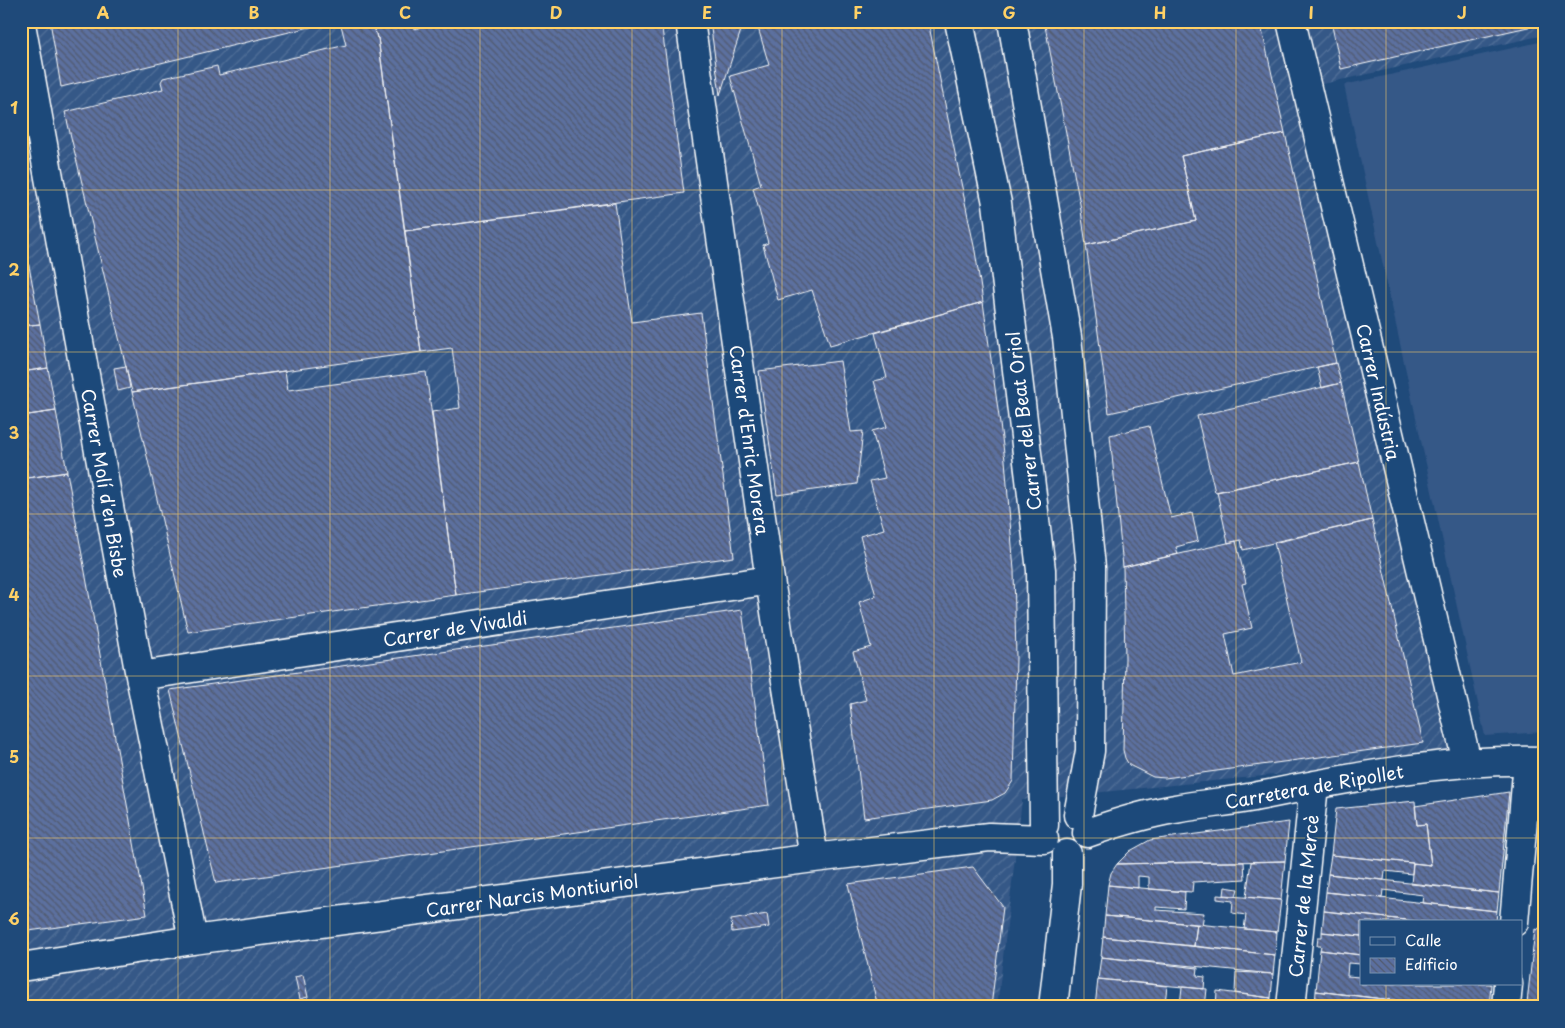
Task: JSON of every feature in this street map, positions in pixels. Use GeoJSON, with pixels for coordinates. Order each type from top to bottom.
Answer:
{"type":"FeatureCollection","features":[{"type":"Feature","properties":{"kind":"street","name":"Carrer d'Enric Morera"},"geometry":{"type":"LineString","coordinates":[[690,21],[770,580],[814,858]]}},
{"type":"Feature","properties":{"kind":"street","name":"Carrer del Beat Oriol"},"geometry":{"type":"LineString","coordinates":[[959,21],[996,203],[1041,570],[1044,832]]}},
{"type":"Feature","properties":{"kind":"street"},"geometry":{"type":"LineString","coordinates":[[1012,21],[1068,336],[1091,568],[1090,751],[1083,824],[1083,846],[1078,851],[1067,854],[1053,852],[1045,843],[1044,832],[1052,814],[1058,811],[1072,812],[1083,824]]}},
{"type":"Feature","properties":{"kind":"street","name":"Carrer Indústria"},"geometry":{"type":"LineString","coordinates":[[1291,21],[1467,762]]}},
{"type":"Feature","properties":{"kind":"street","name":"Carrer Molí d'en Bisbe"},"geometry":{"type":"LineString","coordinates":[[21,24],[140,676],[193,940]]}},
{"type":"Feature","properties":{"kind":"street","name":"Carrer de Vivaldi"},"geometry":{"type":"LineString","coordinates":[[140,676],[770,580]]}},
{"type":"Feature","properties":{"kind":"street"},"geometry":{"type":"LineString","coordinates":[[1514,920],[1536,761]]}},
{"type":"Feature","properties":{"kind":"street","name":"Carretera de Ripollet"},"geometry":{"type":"LineString","coordinates":[[1083,824],[1252,798],[1342,779],[1467,762],[1536,761]]}},
{"type":"Feature","properties":{"kind":"street","name":"Carrer de la Mercè"},"geometry":{"type":"LineString","coordinates":[[1291,1007],[1314,785]]}},
{"type":"Feature","properties":{"kind":"street","name":"Carrer Narcis Montiuriol"},"geometry":{"type":"LineString","coordinates":[[21,967],[193,940],[814,858],[1044,832]]}},
{"type":"Feature","properties":{"kind":"street"},"geometry":{"type":"LineString","coordinates":[[1053,1007],[1067,884],[1067,854]]}},
{"type":"Feature","properties":{"kind":"street"},"geometry":{"type":"LineString","coordinates":[[1506,1007],[1508,986]]}},
{"type":"Feature","properties":{"kind":"shaded area"},"geometry":{"type":"Polygon","coordinates":[[[21,21],[1544,21],[1544,35],[1318,85],[1452,754],[1304,772],[1022,800],[997,1007],[21,1007],[21,21]]]}},
{"type":"Feature","properties":{"kind":"shaded area"},"geometry":{"type":"Polygon","coordinates":[[[1544,41],[1544,732],[1485,736],[1344,85],[1544,41]]]}},
{"type":"Feature","properties":{"kind":"building"},"geometry":{"type":"Polygon","coordinates":[[[50,21],[335,21],[61,87],[50,21]]]}},
{"type":"Feature","properties":{"kind":"building"},"geometry":{"type":"Polygon","coordinates":[[[340,21],[373,21],[378,38],[421,352],[132,392],[65,112],[163,89],[161,82],[163,78],[217,66],[219,75],[346,45],[340,21]]]}},
{"type":"Feature","properties":{"kind":"building"},"geometry":{"type":"Polygon","coordinates":[[[373,21],[412,21],[414,29],[447,21],[661,21],[684,193],[405,231],[378,38],[373,21]]]}},
{"type":"Feature","properties":{"kind":"building"},"geometry":{"type":"Polygon","coordinates":[[[710,21],[744,21],[720,95],[710,21]]]}},
{"type":"Feature","properties":{"kind":"building"},"geometry":{"type":"Polygon","coordinates":[[[756,21],[928,21],[975,251],[983,302],[830,345],[812,290],[778,300],[763,245],[768,243],[753,188],[761,185],[730,76],[769,65],[756,21]]]}},
{"type":"Feature","properties":{"kind":"building"},"geometry":{"type":"Polygon","coordinates":[[[1044,21],[1260,21],[1285,133],[1181,156],[1196,221],[1086,245],[1080,204],[1044,21]]]}},
{"type":"Feature","properties":{"kind":"building"},"geometry":{"type":"Polygon","coordinates":[[[1331,21],[1527,21],[1528,27],[1341,69],[1331,21]]]}},
{"type":"Feature","properties":{"kind":"building"},"geometry":{"type":"Polygon","coordinates":[[[1527,21],[1544,21],[1544,23],[1528,27],[1527,21]]]}},
{"type":"Feature","properties":{"kind":"building"},"geometry":{"type":"Polygon","coordinates":[[[1285,133],[1336,363],[1109,413],[1086,245],[1196,221],[1181,156],[1285,133]]]}},
{"type":"Feature","properties":{"kind":"building"},"geometry":{"type":"Polygon","coordinates":[[[615,203],[632,322],[701,313],[734,557],[456,595],[432,412],[460,408],[452,348],[421,352],[405,231],[615,203]]]}},
{"type":"Feature","properties":{"kind":"building"},"geometry":{"type":"Polygon","coordinates":[[[21,224],[40,324],[21,326],[21,224]]]}},
{"type":"Feature","properties":{"kind":"building"},"geometry":{"type":"Polygon","coordinates":[[[983,302],[1005,460],[1014,570],[1016,658],[1013,781],[1005,793],[992,800],[864,818],[850,704],[866,700],[853,652],[871,647],[859,602],[876,596],[860,536],[884,529],[870,481],[885,478],[872,431],[887,427],[874,381],[887,378],[875,333],[983,302]]]}},
{"type":"Feature","properties":{"kind":"building"},"geometry":{"type":"Polygon","coordinates":[[[40,324],[48,368],[21,372],[21,326],[40,324]]]}},
{"type":"Feature","properties":{"kind":"building"},"geometry":{"type":"Polygon","coordinates":[[[840,361],[851,432],[863,431],[857,484],[777,495],[759,371],[840,361]]]}},
{"type":"Feature","properties":{"kind":"building"},"geometry":{"type":"Polygon","coordinates":[[[1336,363],[1341,383],[1322,388],[1317,367],[1336,363]]]}},
{"type":"Feature","properties":{"kind":"building"},"geometry":{"type":"Polygon","coordinates":[[[126,366],[130,388],[118,391],[114,368],[126,366]]]}},
{"type":"Feature","properties":{"kind":"building"},"geometry":{"type":"Polygon","coordinates":[[[48,368],[56,411],[21,416],[21,372],[48,368]]]}},
{"type":"Feature","properties":{"kind":"building"},"geometry":{"type":"Polygon","coordinates":[[[285,371],[288,390],[426,372],[456,595],[188,632],[132,392],[285,371]]]}},
{"type":"Feature","properties":{"kind":"building"},"geometry":{"type":"Polygon","coordinates":[[[1341,383],[1359,462],[1215,492],[1197,416],[1341,383]]]}},
{"type":"Feature","properties":{"kind":"building"},"geometry":{"type":"Polygon","coordinates":[[[56,411],[67,472],[21,479],[21,416],[56,411]]]}},
{"type":"Feature","properties":{"kind":"building"},"geometry":{"type":"Polygon","coordinates":[[[1149,426],[1171,518],[1192,513],[1198,541],[1176,547],[1178,554],[1123,567],[1110,435],[1149,426]]]}},
{"type":"Feature","properties":{"kind":"building"},"geometry":{"type":"Polygon","coordinates":[[[1359,462],[1372,520],[1243,550],[1241,540],[1228,543],[1217,492],[1359,462]]]}},
{"type":"Feature","properties":{"kind":"building"},"geometry":{"type":"Polygon","coordinates":[[[67,472],[147,915],[21,932],[21,479],[67,472]]]}},
{"type":"Feature","properties":{"kind":"building"},"geometry":{"type":"Polygon","coordinates":[[[1372,520],[1423,743],[1165,778],[1153,777],[1129,765],[1123,750],[1125,658],[1123,567],[1236,541],[1246,583],[1242,584],[1252,628],[1225,634],[1234,676],[1301,662],[1274,542],[1372,520]]]}},
{"type":"Feature","properties":{"kind":"building"},"geometry":{"type":"Polygon","coordinates":[[[742,610],[769,805],[216,883],[170,690],[742,610]]]}},
{"type":"Feature","properties":{"kind":"building"},"geometry":{"type":"Polygon","coordinates":[[[1509,792],[1499,893],[1411,884],[1413,863],[1431,865],[1426,824],[1417,825],[1415,806],[1509,792]]]}},
{"type":"Feature","properties":{"kind":"building"},"geometry":{"type":"Polygon","coordinates":[[[1415,801],[1417,825],[1426,824],[1431,865],[1331,855],[1336,809],[1415,801]]]}},
{"type":"Feature","properties":{"kind":"building"},"geometry":{"type":"Polygon","coordinates":[[[1289,822],[1285,861],[1117,864],[1130,851],[1150,840],[1289,822]]]}},
{"type":"Feature","properties":{"kind":"building"},"geometry":{"type":"Polygon","coordinates":[[[1544,840],[1544,891],[1539,893],[1544,840]]]}},
{"type":"Feature","properties":{"kind":"building"},"geometry":{"type":"Polygon","coordinates":[[[1331,855],[1413,863],[1412,874],[1385,871],[1384,880],[1328,874],[1331,855]]]}},
{"type":"Feature","properties":{"kind":"building"},"geometry":{"type":"Polygon","coordinates":[[[1285,861],[1281,900],[1246,897],[1251,862],[1285,861]]]}},
{"type":"Feature","properties":{"kind":"building"},"geometry":{"type":"Polygon","coordinates":[[[1244,862],[1245,879],[1193,882],[1192,892],[1149,889],[1149,877],[1138,876],[1138,888],[1108,885],[1111,873],[1117,864],[1244,862]]]}},
{"type":"Feature","properties":{"kind":"building"},"geometry":{"type":"Polygon","coordinates":[[[973,867],[1003,907],[991,1007],[878,1007],[848,884],[973,867]]]}},
{"type":"Feature","properties":{"kind":"building"},"geometry":{"type":"Polygon","coordinates":[[[1328,874],[1499,893],[1497,911],[1422,903],[1423,895],[1383,890],[1382,898],[1326,892],[1328,874]]]}},
{"type":"Feature","properties":{"kind":"building"},"geometry":{"type":"Polygon","coordinates":[[[1108,885],[1185,892],[1184,909],[1156,907],[1156,910],[1204,913],[1202,925],[1105,916],[1108,885]]]}},
{"type":"Feature","properties":{"kind":"building"},"geometry":{"type":"Polygon","coordinates":[[[1225,887],[1238,889],[1236,896],[1224,895],[1225,887]]]}},
{"type":"Feature","properties":{"kind":"building"},"geometry":{"type":"Polygon","coordinates":[[[1326,892],[1497,911],[1496,920],[1406,920],[1324,911],[1326,892]]]}},
{"type":"Feature","properties":{"kind":"building"},"geometry":{"type":"Polygon","coordinates":[[[1217,895],[1281,900],[1277,932],[1244,929],[1246,915],[1232,913],[1233,901],[1217,899],[1217,895]]]}},
{"type":"Feature","properties":{"kind":"building"},"geometry":{"type":"Polygon","coordinates":[[[1324,911],[1406,920],[1360,920],[1360,936],[1322,932],[1324,911]]]}},
{"type":"Feature","properties":{"kind":"building"},"geometry":{"type":"Polygon","coordinates":[[[767,914],[769,927],[732,932],[731,920],[767,914]]]}},
{"type":"Feature","properties":{"kind":"building"},"geometry":{"type":"Polygon","coordinates":[[[1105,916],[1197,924],[1194,946],[1103,937],[1105,916]]]}},
{"type":"Feature","properties":{"kind":"building"},"geometry":{"type":"Polygon","coordinates":[[[1197,924],[1277,932],[1275,955],[1194,946],[1197,924]]]}},
{"type":"Feature","properties":{"kind":"building"},"geometry":{"type":"Polygon","coordinates":[[[1544,924],[1544,998],[1541,1001],[1527,1003],[1535,929],[1537,930],[1544,924]]]}},
{"type":"Feature","properties":{"kind":"building"},"geometry":{"type":"Polygon","coordinates":[[[1322,932],[1360,936],[1360,955],[1320,950],[1321,946],[1317,946],[1318,937],[1322,937],[1322,932]]]}},
{"type":"Feature","properties":{"kind":"building"},"geometry":{"type":"Polygon","coordinates":[[[1103,937],[1275,955],[1273,974],[1101,957],[1103,937]]]}},
{"type":"Feature","properties":{"kind":"building"},"geometry":{"type":"Polygon","coordinates":[[[1320,950],[1360,955],[1360,964],[1348,963],[1347,976],[1360,977],[1360,986],[1491,986],[1489,1007],[1453,1007],[1316,991],[1320,950]]]}},
{"type":"Feature","properties":{"kind":"building"},"geometry":{"type":"Polygon","coordinates":[[[1101,957],[1198,968],[1197,976],[1205,977],[1204,989],[1098,979],[1101,957]]]}},
{"type":"Feature","properties":{"kind":"building"},"geometry":{"type":"Polygon","coordinates":[[[1236,972],[1273,974],[1271,998],[1235,993],[1236,972]]]}},
{"type":"Feature","properties":{"kind":"building"},"geometry":{"type":"Polygon","coordinates":[[[303,975],[308,997],[300,999],[295,977],[303,975]]]}},
{"type":"Feature","properties":{"kind":"building"},"geometry":{"type":"Polygon","coordinates":[[[1098,979],[1167,986],[1165,1003],[1180,1005],[1182,987],[1207,989],[1205,1007],[1186,1005],[1186,1007],[1095,1007],[1098,979]]]}},
{"type":"Feature","properties":{"kind":"building"},"geometry":{"type":"Polygon","coordinates":[[[1217,991],[1271,998],[1270,1007],[1216,1007],[1217,991]]]}},
{"type":"Feature","properties":{"kind":"building"},"geometry":{"type":"Polygon","coordinates":[[[1316,991],[1374,998],[1453,1007],[1315,1007],[1316,991]]]}},
{"type":"Feature","properties":{"kind":"building"},"geometry":{"type":"Polygon","coordinates":[[[677,999],[679,1007],[642,1007],[655,1004],[677,999]]]}}]}
